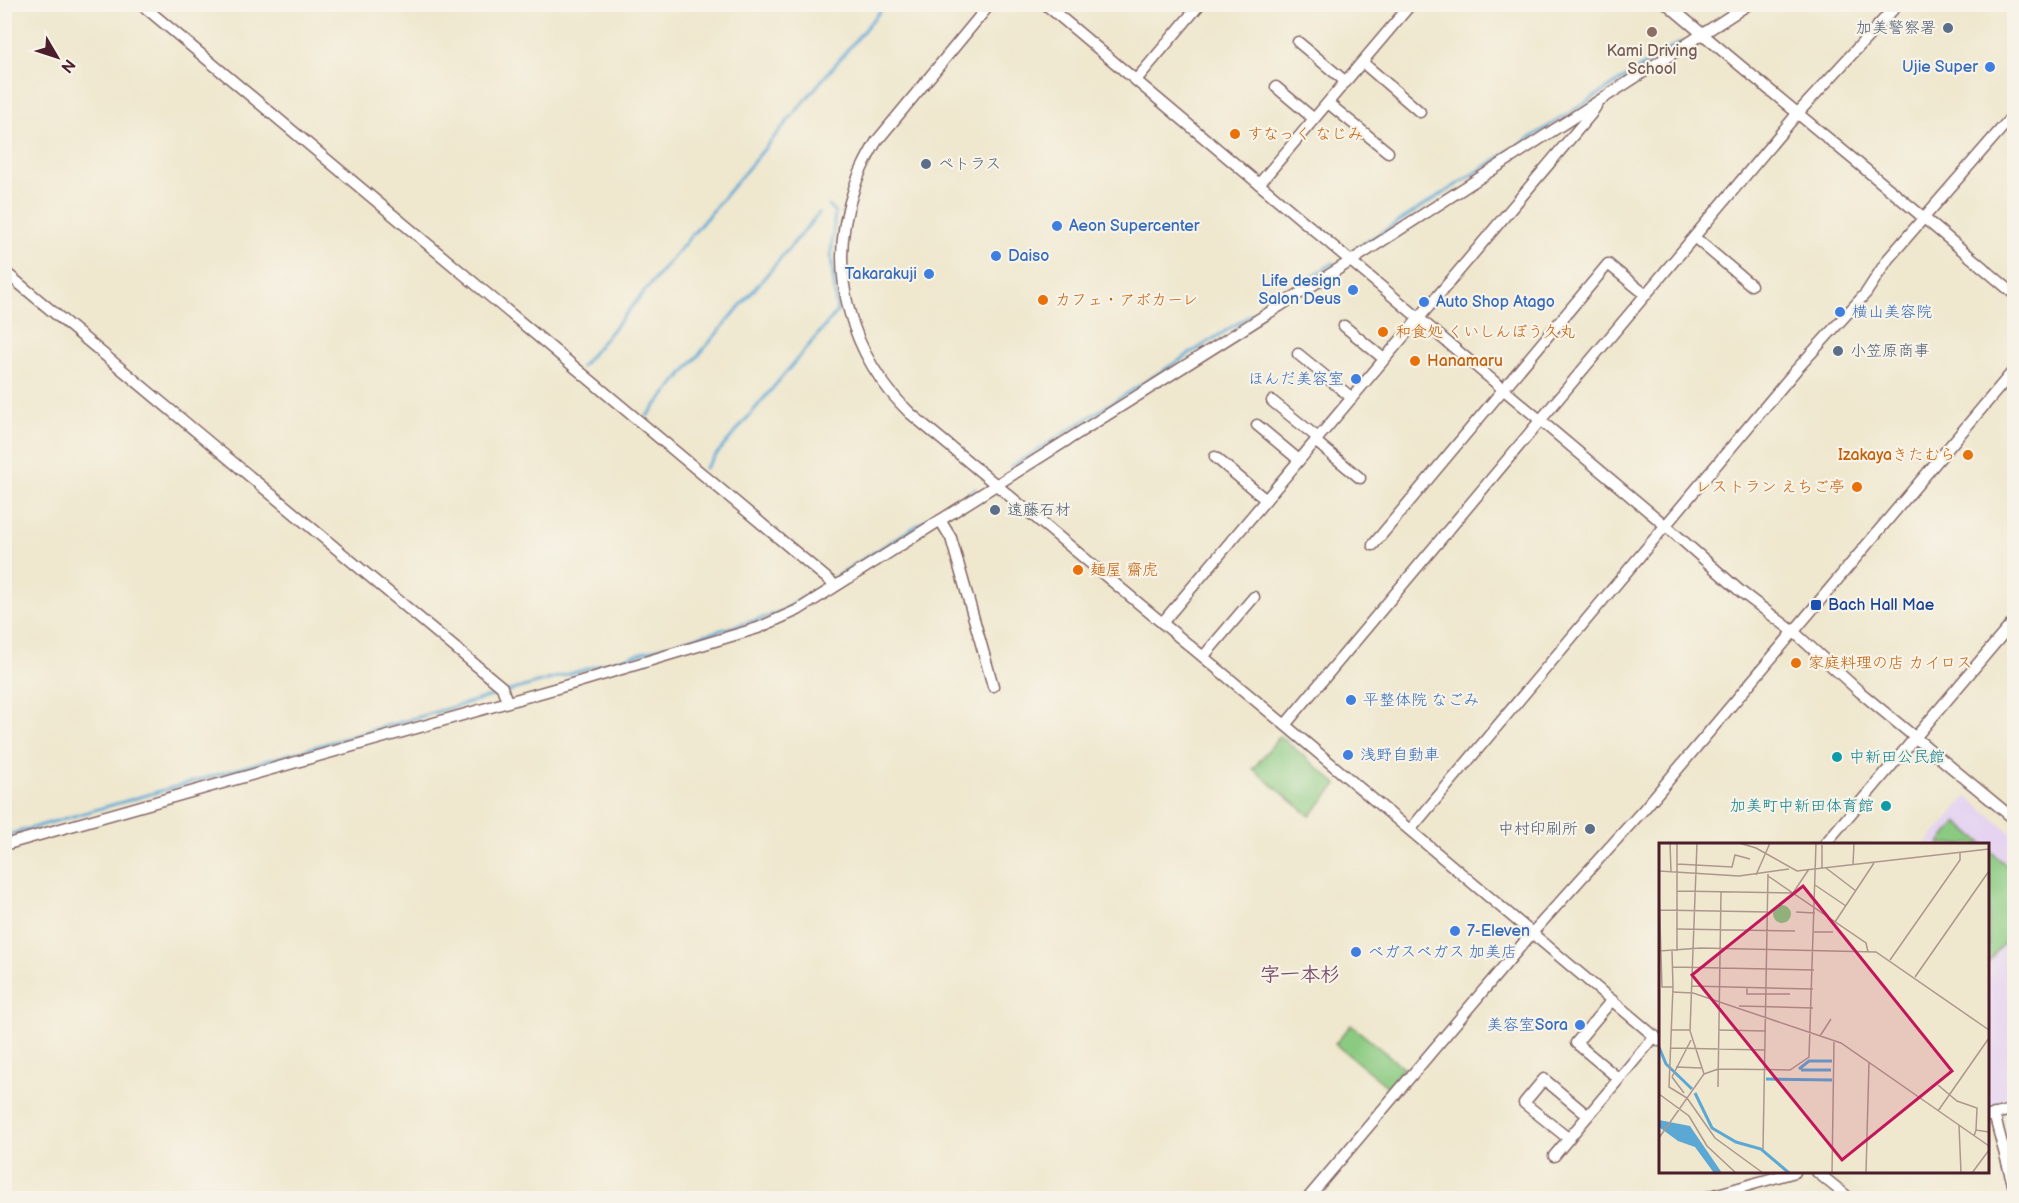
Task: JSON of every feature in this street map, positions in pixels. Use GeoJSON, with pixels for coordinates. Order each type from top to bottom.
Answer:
{"type":"FeatureCollection","features":[{"type":"Feature","properties":{"kind":"street"},"geometry":{"type":"LineString","coordinates":[[141,4],[832,582]]}},
{"type":"Feature","properties":{"kind":"street"},"geometry":{"type":"LineString","coordinates":[[990,4],[876,142],[853,191],[846,216],[843,268],[849,313],[856,336],[882,383],[911,414],[1658,1039],[1619,1079],[1554,1156]]}},
{"type":"Feature","properties":{"kind":"street"},"geometry":{"type":"LineString","coordinates":[[1045,4],[1542,421],[1740,591],[1794,632],[1860,692],[2014,819]]}},
{"type":"Feature","properties":{"kind":"street"},"geometry":{"type":"LineString","coordinates":[[1136,80],[1200,4]]}},
{"type":"Feature","properties":{"kind":"street"},"geometry":{"type":"LineString","coordinates":[[1259,184],[1411,4]]}},
{"type":"Feature","properties":{"kind":"street"},"geometry":{"type":"LineString","coordinates":[[1667,4],[1797,114],[1924,216],[2014,294]]}},
{"type":"Feature","properties":{"kind":"street"},"geometry":{"type":"LineString","coordinates":[[4,845],[505,696],[758,628],[798,610],[832,582],[998,485],[1749,4]]}},
{"type":"Feature","properties":{"kind":"street"},"geometry":{"type":"LineString","coordinates":[[1285,725],[1797,114],[1898,4]]}},
{"type":"Feature","properties":{"kind":"street"},"geometry":{"type":"LineString","coordinates":[[1298,42],[1346,82]]}},
{"type":"Feature","properties":{"kind":"street"},"geometry":{"type":"LineString","coordinates":[[1362,62],[1420,112]]}},
{"type":"Feature","properties":{"kind":"street"},"geometry":{"type":"LineString","coordinates":[[1276,87],[1314,119]]}},
{"type":"Feature","properties":{"kind":"street"},"geometry":{"type":"LineString","coordinates":[[1328,103],[1388,152]]}},
{"type":"Feature","properties":{"kind":"street"},"geometry":{"type":"LineString","coordinates":[[1162,622],[1591,114],[1597,103]]}},
{"type":"Feature","properties":{"kind":"street"},"geometry":{"type":"LineString","coordinates":[[1410,830],[1796,370],[1866,293],[1888,259],[1924,216],[2014,114]]}},
{"type":"Feature","properties":{"kind":"street"},"geometry":{"type":"LineString","coordinates":[[1694,237],[1751,285]]}},
{"type":"Feature","properties":{"kind":"street"},"geometry":{"type":"LineString","coordinates":[[1373,545],[1608,264],[1646,295]]}},
{"type":"Feature","properties":{"kind":"street"},"geometry":{"type":"LineString","coordinates":[[4,272],[505,696]]}},
{"type":"Feature","properties":{"kind":"street"},"geometry":{"type":"LineString","coordinates":[[1344,326],[1384,359]]}},
{"type":"Feature","properties":{"kind":"street"},"geometry":{"type":"LineString","coordinates":[[1298,354],[1352,398]]}},
{"type":"Feature","properties":{"kind":"street"},"geometry":{"type":"LineString","coordinates":[[1314,1197],[1532,933],[1645,808],[2014,370]]}},
{"type":"Feature","properties":{"kind":"street"},"geometry":{"type":"LineString","coordinates":[[1272,401],[1360,478]]}},
{"type":"Feature","properties":{"kind":"street"},"geometry":{"type":"LineString","coordinates":[[1257,425],[1299,460]]}},
{"type":"Feature","properties":{"kind":"street"},"geometry":{"type":"LineString","coordinates":[[1215,457],[1266,500]]}},
{"type":"Feature","properties":{"kind":"street"},"geometry":{"type":"LineString","coordinates":[[940,520],[951,538],[993,686]]}},
{"type":"Feature","properties":{"kind":"street"},"geometry":{"type":"LineString","coordinates":[[1203,657],[1254,597]]}},
{"type":"Feature","properties":{"kind":"street"},"geometry":{"type":"LineString","coordinates":[[1826,843],[2014,621]]}},
{"type":"Feature","properties":{"kind":"street"},"geometry":{"type":"LineString","coordinates":[[1612,1000],[1576,1043],[1619,1079]]}},
{"type":"Feature","properties":{"kind":"street"},"geometry":{"type":"LineString","coordinates":[[1569,1139],[1524,1103],[1544,1079],[1588,1116]]}},
{"type":"Feature","properties":{"kind":"street"},"geometry":{"type":"LineString","coordinates":[[2014,1108],[1991,1115],[2014,1188]]}},
{"type":"Feature","properties":{"kind":"street"},"geometry":{"type":"LineString","coordinates":[[1704,1198],[1792,1173]]}},
{"type":"Feature","properties":{"kind":"street"},"geometry":{"type":"LineString","coordinates":[[1818,1173],[1850,1198]]}},
{"type":"Feature","properties":{"kind":"shaded area"},"geometry":{"type":"Polygon","coordinates":[[[1967,796],[2014,836],[2014,1101],[1989,1107],[1989,843],[1927,843],[1967,796]]]}},
{"type":"Feature","properties":{"kind":"green space"},"geometry":{"type":"Polygon","coordinates":[[[1280,736],[1337,784],[1310,816],[1253,769],[1280,736]]]}},
{"type":"Feature","properties":{"kind":"green space"},"geometry":{"type":"Polygon","coordinates":[[[1957,822],[1982,843],[1940,843],[1957,822]]]}},
{"type":"Feature","properties":{"kind":"green space"},"geometry":{"type":"Polygon","coordinates":[[[1989,850],[2014,872],[2014,931],[1989,961],[1989,850]]]}},
{"type":"Feature","properties":{"kind":"green space"},"geometry":{"type":"Polygon","coordinates":[[[1351,1025],[1404,1068],[1388,1087],[1335,1044],[1351,1025]]]}},
{"type":"Feature","properties":{"kind":"waterway"},"geometry":{"type":"LineString","coordinates":[[581,367],[886,4]]}},
{"type":"Feature","properties":{"kind":"waterway"},"geometry":{"type":"LineString","coordinates":[[1354,250],[1681,42]]}},
{"type":"Feature","properties":{"kind":"waterway"},"geometry":{"type":"LineString","coordinates":[[705,468],[837,312],[831,255],[835,212],[829,206]]}},
{"type":"Feature","properties":{"kind":"waterway"},"geometry":{"type":"LineString","coordinates":[[647,416],[819,213]]}},
{"type":"Feature","properties":{"kind":"waterway"},"geometry":{"type":"LineString","coordinates":[[1011,467],[1333,263]]}},
{"type":"Feature","properties":{"kind":"waterway"},"geometry":{"type":"LineString","coordinates":[[832,579],[975,489]]}},
{"type":"Feature","properties":{"kind":"waterway"},"geometry":{"type":"LineString","coordinates":[[4,836],[767,617],[787,608],[827,583]]}},
{"type":"Feature","properties":{"kind":"place","name":"加美警察署"},"geometry":{"type":"Point","coordinates":[1948,28]}},
{"type":"Feature","properties":{"kind":"place","name":"Kami Driving School"},"geometry":{"type":"Point","coordinates":[1652,32]}},
{"type":"Feature","properties":{"kind":"place","name":"Ujie Super"},"geometry":{"type":"Point","coordinates":[1990,67]}},
{"type":"Feature","properties":{"kind":"place","name":"すなっく なじみ"},"geometry":{"type":"Point","coordinates":[1235,134]}},
{"type":"Feature","properties":{"kind":"place","name":"ペトラス"},"geometry":{"type":"Point","coordinates":[926,164]}},
{"type":"Feature","properties":{"kind":"place","name":"Aeon Supercenter"},"geometry":{"type":"Point","coordinates":[1057,226]}},
{"type":"Feature","properties":{"kind":"place","name":"Daiso"},"geometry":{"type":"Point","coordinates":[996,256]}},
{"type":"Feature","properties":{"kind":"place","name":"Takarakuji"},"geometry":{"type":"Point","coordinates":[929,274]}},
{"type":"Feature","properties":{"kind":"place","name":"Life design Salon Deus"},"geometry":{"type":"Point","coordinates":[1353,290]}},
{"type":"Feature","properties":{"kind":"place","name":"カフェ・アボカーレ"},"geometry":{"type":"Point","coordinates":[1043,300]}},
{"type":"Feature","properties":{"kind":"place","name":"Auto Shop Atago"},"geometry":{"type":"Point","coordinates":[1424,302]}},
{"type":"Feature","properties":{"kind":"place","name":"横山美容院"},"geometry":{"type":"Point","coordinates":[1840,312]}},
{"type":"Feature","properties":{"kind":"place","name":"和食処 くいしんぼう久丸"},"geometry":{"type":"Point","coordinates":[1383,332]}},
{"type":"Feature","properties":{"kind":"place","name":"小笠原商事"},"geometry":{"type":"Point","coordinates":[1838,351]}},
{"type":"Feature","properties":{"kind":"place","name":"Hanamaru"},"geometry":{"type":"Point","coordinates":[1415,361]}},
{"type":"Feature","properties":{"kind":"place","name":"ほんだ美容室"},"geometry":{"type":"Point","coordinates":[1356,379]}},
{"type":"Feature","properties":{"kind":"place","name":"Izakayaきたむら"},"geometry":{"type":"Point","coordinates":[1968,455]}},
{"type":"Feature","properties":{"kind":"place","name":"レストラン えちご亭"},"geometry":{"type":"Point","coordinates":[1857,487]}},
{"type":"Feature","properties":{"kind":"place","name":"遠藤石材"},"geometry":{"type":"Point","coordinates":[995,510]}},
{"type":"Feature","properties":{"kind":"place","name":"麺屋 齋虎"},"geometry":{"type":"Point","coordinates":[1078,570]}},
{"type":"Feature","properties":{"kind":"place","name":"Bach Hall Mae"},"geometry":{"type":"Point","coordinates":[1816,605]}},
{"type":"Feature","properties":{"kind":"place","name":"家庭料理の店 カイロス"},"geometry":{"type":"Point","coordinates":[1796,663]}},
{"type":"Feature","properties":{"kind":"place","name":"平整体院 なごみ"},"geometry":{"type":"Point","coordinates":[1351,700]}},
{"type":"Feature","properties":{"kind":"place","name":"浅野自動車"},"geometry":{"type":"Point","coordinates":[1348,755]}},
{"type":"Feature","properties":{"kind":"place","name":"中新田公民館"},"geometry":{"type":"Point","coordinates":[1837,757]}},
{"type":"Feature","properties":{"kind":"place","name":"加美町中新田体育館"},"geometry":{"type":"Point","coordinates":[1886,806]}},
{"type":"Feature","properties":{"kind":"place","name":"中村印刷所"},"geometry":{"type":"Point","coordinates":[1590,829]}},
{"type":"Feature","properties":{"kind":"place","name":"7-Eleven"},"geometry":{"type":"Point","coordinates":[1455,931]}},
{"type":"Feature","properties":{"kind":"place","name":"ベガスベガス 加美店"},"geometry":{"type":"Point","coordinates":[1356,952]}},
{"type":"Feature","properties":{"kind":"place","name":"美容室Sora"},"geometry":{"type":"Point","coordinates":[1580,1025]}},
{"type":"Feature","properties":{"kind":"district","name":"字一本杉"},"geometry":{"type":"Point","coordinates":[1300,975]}}]}
